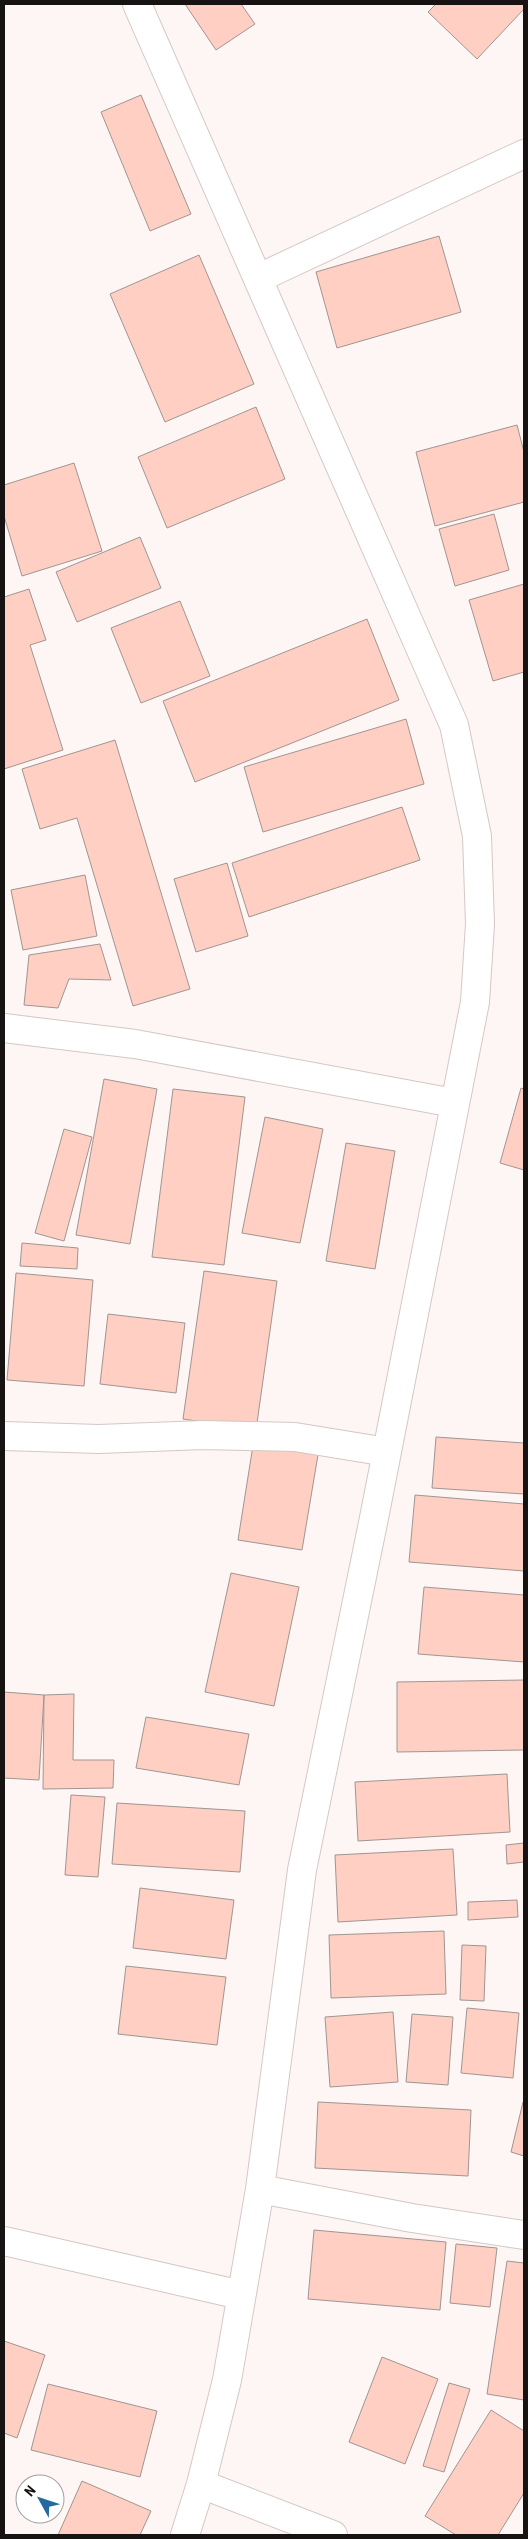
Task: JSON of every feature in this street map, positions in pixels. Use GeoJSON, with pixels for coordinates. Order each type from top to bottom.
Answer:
{"type":"FeatureCollection","features":[{"type":"Feature","properties":{"kind":"street"},"geometry":{"type":"LineString","coordinates":[[137,4],[454,725],[478,836],[480,924],[475,1002],[387,1452],[302,1870],[260,2189],[227,2380],[201,2484],[185,2535]]}},
{"type":"Feature","properties":{"kind":"street"},"geometry":{"type":"LineString","coordinates":[[259,278],[524,154]]}},
{"type":"Feature","properties":{"kind":"street"},"geometry":{"type":"LineString","coordinates":[[4,1028],[135,1044],[454,1103]]}},
{"type":"Feature","properties":{"kind":"street"},"geometry":{"type":"LineString","coordinates":[[4,1436],[99,1439],[203,1435],[295,1438],[387,1452]]}},
{"type":"Feature","properties":{"kind":"street"},"geometry":{"type":"LineString","coordinates":[[260,2189],[412,2218],[524,2235]]}},
{"type":"Feature","properties":{"kind":"street"},"geometry":{"type":"LineString","coordinates":[[4,2241],[242,2295]]}},
{"type":"Feature","properties":{"kind":"street"},"geometry":{"type":"LineString","coordinates":[[201,2484],[332,2535]]}},
{"type":"Feature","properties":{"kind":"building"},"geometry":{"type":"Polygon","coordinates":[[[185,4],[241,4],[255,24],[216,50],[185,4]]]}},
{"type":"Feature","properties":{"kind":"building"},"geometry":{"type":"Polygon","coordinates":[[[436,4],[524,4],[524,9],[477,59],[428,12],[436,4]]]}},
{"type":"Feature","properties":{"kind":"building"},"geometry":{"type":"Polygon","coordinates":[[[141,95],[191,214],[150,231],[101,112],[141,95]]]}},
{"type":"Feature","properties":{"kind":"building"},"geometry":{"type":"Polygon","coordinates":[[[439,236],[461,312],[337,348],[316,272],[439,236]]]}},
{"type":"Feature","properties":{"kind":"building"},"geometry":{"type":"Polygon","coordinates":[[[199,255],[254,384],[165,422],[110,294],[199,255]]]}},
{"type":"Feature","properties":{"kind":"building"},"geometry":{"type":"Polygon","coordinates":[[[256,407],[285,479],[167,528],[138,457],[256,407]]]}},
{"type":"Feature","properties":{"kind":"building"},"geometry":{"type":"Polygon","coordinates":[[[517,425],[524,452],[524,502],[435,526],[416,452],[517,425]]]}},
{"type":"Feature","properties":{"kind":"building"},"geometry":{"type":"Polygon","coordinates":[[[74,463],[102,551],[22,576],[4,516],[4,485],[74,463]]]}},
{"type":"Feature","properties":{"kind":"building"},"geometry":{"type":"Polygon","coordinates":[[[494,514],[509,570],[455,586],[439,529],[494,514]]]}},
{"type":"Feature","properties":{"kind":"building"},"geometry":{"type":"Polygon","coordinates":[[[140,537],[161,588],[77,622],[56,572],[140,537]]]}},
{"type":"Feature","properties":{"kind":"building"},"geometry":{"type":"Polygon","coordinates":[[[524,584],[524,672],[493,681],[469,600],[524,584]]]}},
{"type":"Feature","properties":{"kind":"building"},"geometry":{"type":"Polygon","coordinates":[[[29,589],[46,640],[30,645],[63,750],[4,769],[4,597],[29,589]]]}},
{"type":"Feature","properties":{"kind":"building"},"geometry":{"type":"Polygon","coordinates":[[[180,601],[210,676],[141,703],[111,628],[180,601]]]}},
{"type":"Feature","properties":{"kind":"building"},"geometry":{"type":"Polygon","coordinates":[[[367,619],[399,700],[195,782],[163,701],[367,619]]]}},
{"type":"Feature","properties":{"kind":"building"},"geometry":{"type":"Polygon","coordinates":[[[406,719],[424,784],[263,832],[244,767],[406,719]]]}},
{"type":"Feature","properties":{"kind":"building"},"geometry":{"type":"Polygon","coordinates":[[[115,740],[190,989],[133,1006],[77,818],[40,829],[22,769],[115,740]]]}},
{"type":"Feature","properties":{"kind":"building"},"geometry":{"type":"Polygon","coordinates":[[[402,807],[420,860],[249,917],[232,863],[402,807]]]}},
{"type":"Feature","properties":{"kind":"building"},"geometry":{"type":"Polygon","coordinates":[[[227,863],[248,936],[196,952],[174,879],[227,863]]]}},
{"type":"Feature","properties":{"kind":"building"},"geometry":{"type":"Polygon","coordinates":[[[85,875],[97,936],[23,950],[11,890],[85,875]]]}},
{"type":"Feature","properties":{"kind":"building"},"geometry":{"type":"Polygon","coordinates":[[[100,944],[111,980],[69,979],[58,1008],[24,1005],[29,955],[100,944]]]}},
{"type":"Feature","properties":{"kind":"building"},"geometry":{"type":"Polygon","coordinates":[[[104,1079],[157,1089],[130,1244],[76,1235],[104,1079]]]}},
{"type":"Feature","properties":{"kind":"building"},"geometry":{"type":"Polygon","coordinates":[[[521,1088],[524,1089],[524,1170],[500,1163],[521,1088]]]}},
{"type":"Feature","properties":{"kind":"building"},"geometry":{"type":"Polygon","coordinates":[[[173,1089],[245,1097],[224,1265],[152,1257],[173,1089]]]}},
{"type":"Feature","properties":{"kind":"building"},"geometry":{"type":"Polygon","coordinates":[[[265,1117],[323,1129],[300,1243],[242,1233],[265,1117]]]}},
{"type":"Feature","properties":{"kind":"building"},"geometry":{"type":"Polygon","coordinates":[[[64,1129],[92,1137],[64,1241],[35,1233],[64,1129]]]}},
{"type":"Feature","properties":{"kind":"building"},"geometry":{"type":"Polygon","coordinates":[[[346,1143],[395,1151],[375,1269],[326,1261],[346,1143]]]}},
{"type":"Feature","properties":{"kind":"building"},"geometry":{"type":"Polygon","coordinates":[[[22,1243],[78,1248],[77,1269],[20,1266],[22,1243]]]}},
{"type":"Feature","properties":{"kind":"building"},"geometry":{"type":"Polygon","coordinates":[[[204,1271],[277,1281],[256,1430],[183,1419],[204,1271]]]}},
{"type":"Feature","properties":{"kind":"building"},"geometry":{"type":"Polygon","coordinates":[[[16,1273],[93,1280],[84,1386],[7,1380],[16,1273]]]}},
{"type":"Feature","properties":{"kind":"building"},"geometry":{"type":"Polygon","coordinates":[[[108,1314],[185,1323],[176,1393],[100,1384],[108,1314]]]}},
{"type":"Feature","properties":{"kind":"building"},"geometry":{"type":"Polygon","coordinates":[[[436,1437],[524,1443],[524,1494],[432,1488],[436,1437]]]}},
{"type":"Feature","properties":{"kind":"building"},"geometry":{"type":"Polygon","coordinates":[[[254,1439],[319,1449],[302,1550],[238,1540],[254,1439]]]}},
{"type":"Feature","properties":{"kind":"building"},"geometry":{"type":"Polygon","coordinates":[[[415,1495],[524,1504],[524,1571],[409,1562],[415,1495]]]}},
{"type":"Feature","properties":{"kind":"building"},"geometry":{"type":"Polygon","coordinates":[[[231,1573],[299,1587],[274,1706],[205,1692],[231,1573]]]}},
{"type":"Feature","properties":{"kind":"building"},"geometry":{"type":"Polygon","coordinates":[[[424,1587],[524,1595],[524,1662],[418,1654],[424,1587]]]}},
{"type":"Feature","properties":{"kind":"building"},"geometry":{"type":"Polygon","coordinates":[[[524,1680],[524,1750],[397,1752],[397,1682],[524,1680]]]}},
{"type":"Feature","properties":{"kind":"building"},"geometry":{"type":"Polygon","coordinates":[[[4,1692],[44,1695],[39,1780],[4,1778],[4,1692]]]}},
{"type":"Feature","properties":{"kind":"building"},"geometry":{"type":"Polygon","coordinates":[[[74,1694],[73,1760],[114,1760],[113,1788],[43,1789],[44,1695],[74,1694]]]}},
{"type":"Feature","properties":{"kind":"building"},"geometry":{"type":"Polygon","coordinates":[[[146,1717],[249,1734],[239,1785],[136,1768],[146,1717]]]}},
{"type":"Feature","properties":{"kind":"building"},"geometry":{"type":"Polygon","coordinates":[[[507,1774],[510,1832],[358,1841],[355,1782],[507,1774]]]}},
{"type":"Feature","properties":{"kind":"building"},"geometry":{"type":"Polygon","coordinates":[[[71,1795],[105,1797],[98,1877],[65,1875],[71,1795]]]}},
{"type":"Feature","properties":{"kind":"building"},"geometry":{"type":"Polygon","coordinates":[[[117,1803],[245,1811],[240,1872],[112,1864],[117,1803]]]}},
{"type":"Feature","properties":{"kind":"building"},"geometry":{"type":"Polygon","coordinates":[[[524,1843],[524,1862],[507,1864],[506,1845],[524,1843]]]}},
{"type":"Feature","properties":{"kind":"building"},"geometry":{"type":"Polygon","coordinates":[[[453,1849],[457,1915],[338,1922],[335,1855],[453,1849]]]}},
{"type":"Feature","properties":{"kind":"building"},"geometry":{"type":"Polygon","coordinates":[[[140,1888],[234,1900],[226,1959],[133,1948],[140,1888]]]}},
{"type":"Feature","properties":{"kind":"building"},"geometry":{"type":"Polygon","coordinates":[[[517,1900],[518,1917],[468,1920],[468,1902],[517,1900]]]}},
{"type":"Feature","properties":{"kind":"building"},"geometry":{"type":"Polygon","coordinates":[[[444,1931],[446,1994],[331,1998],[329,1935],[444,1931]]]}},
{"type":"Feature","properties":{"kind":"building"},"geometry":{"type":"Polygon","coordinates":[[[462,1945],[486,1946],[484,2001],[460,2000],[462,1945]]]}},
{"type":"Feature","properties":{"kind":"building"},"geometry":{"type":"Polygon","coordinates":[[[126,1966],[226,1977],[217,2045],[118,2034],[126,1966]]]}},
{"type":"Feature","properties":{"kind":"building"},"geometry":{"type":"Polygon","coordinates":[[[467,2008],[519,2013],[513,2078],[461,2073],[467,2008]]]}},
{"type":"Feature","properties":{"kind":"building"},"geometry":{"type":"Polygon","coordinates":[[[393,2012],[398,2082],[330,2087],[325,2017],[393,2012]]]}},
{"type":"Feature","properties":{"kind":"building"},"geometry":{"type":"Polygon","coordinates":[[[412,2014],[453,2017],[448,2085],[406,2082],[412,2014]]]}},
{"type":"Feature","properties":{"kind":"building"},"geometry":{"type":"Polygon","coordinates":[[[318,2102],[471,2110],[468,2176],[315,2168],[318,2102]]]}},
{"type":"Feature","properties":{"kind":"building"},"geometry":{"type":"Polygon","coordinates":[[[524,2102],[524,2156],[511,2152],[524,2102]]]}},
{"type":"Feature","properties":{"kind":"building"},"geometry":{"type":"Polygon","coordinates":[[[314,2230],[446,2242],[440,2310],[308,2299],[314,2230]]]}},
{"type":"Feature","properties":{"kind":"building"},"geometry":{"type":"Polygon","coordinates":[[[456,2244],[497,2248],[490,2307],[450,2303],[456,2244]]]}},
{"type":"Feature","properties":{"kind":"building"},"geometry":{"type":"Polygon","coordinates":[[[507,2261],[524,2263],[524,2400],[487,2394],[507,2261]]]}},
{"type":"Feature","properties":{"kind":"building"},"geometry":{"type":"Polygon","coordinates":[[[4,2341],[45,2355],[17,2438],[4,2433],[4,2341]]]}},
{"type":"Feature","properties":{"kind":"building"},"geometry":{"type":"Polygon","coordinates":[[[382,2357],[438,2379],[405,2464],[349,2442],[382,2357]]]}},
{"type":"Feature","properties":{"kind":"building"},"geometry":{"type":"Polygon","coordinates":[[[449,2383],[470,2389],[444,2472],[423,2466],[449,2383]]]}},
{"type":"Feature","properties":{"kind":"building"},"geometry":{"type":"Polygon","coordinates":[[[48,2384],[157,2411],[140,2477],[31,2450],[48,2384]]]}},
{"type":"Feature","properties":{"kind":"building"},"geometry":{"type":"Polygon","coordinates":[[[491,2410],[524,2431],[524,2493],[498,2535],[456,2535],[425,2516],[491,2410]]]}},
{"type":"Feature","properties":{"kind":"building"},"geometry":{"type":"Polygon","coordinates":[[[82,2481],[151,2511],[140,2535],[58,2535],[63,2524],[65,2524],[65,2519],[82,2481]]]}}]}
